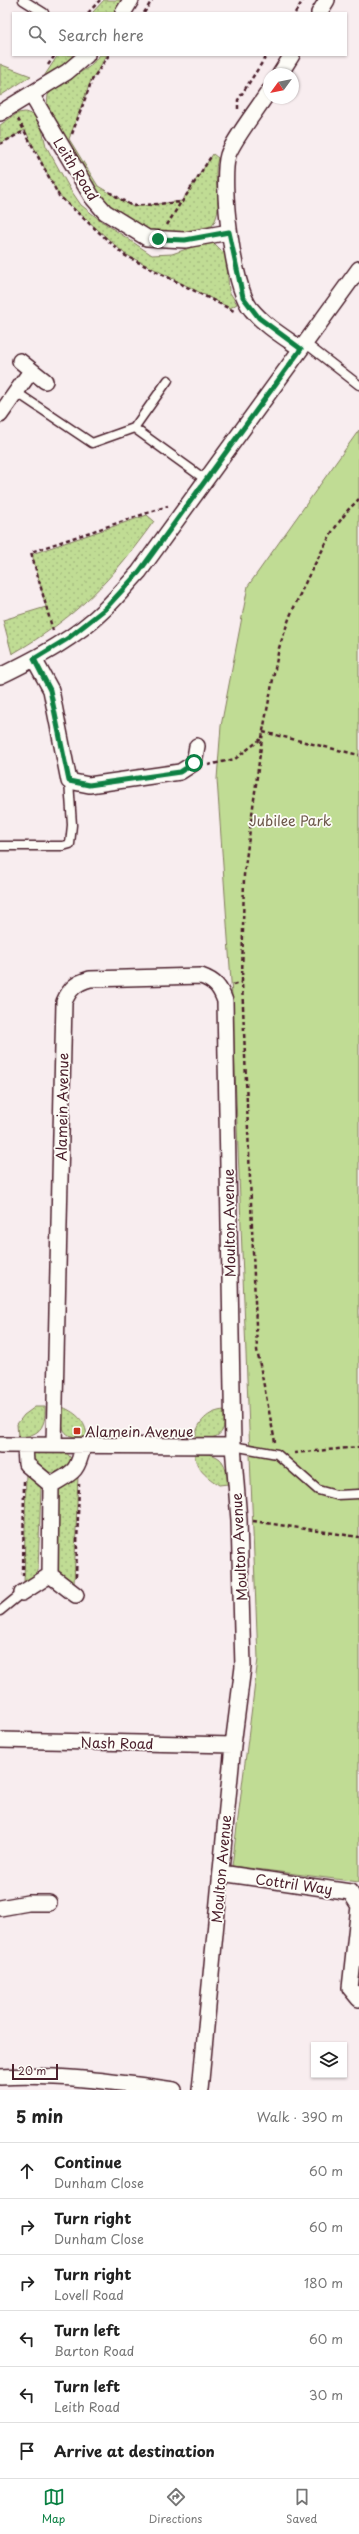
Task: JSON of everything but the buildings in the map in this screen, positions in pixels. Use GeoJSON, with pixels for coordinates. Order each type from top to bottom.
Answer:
{"type":"FeatureCollection","features":[{"type":"Feature","properties":{"kind":"street"},"geometry":{"type":"LineString","coordinates":[[124,12],[131,0]]}},
{"type":"Feature","properties":{"kind":"street"},"geometry":{"type":"LineString","coordinates":[[320,12],[327,0]]}},
{"type":"Feature","properties":{"kind":"street"},"geometry":{"type":"LineString","coordinates":[[0,114],[67,72],[86,56]]}},
{"type":"Feature","properties":{"kind":"street"},"geometry":{"type":"LineString","coordinates":[[284,68],[291,56]]}},
{"type":"Feature","properties":{"kind":"street","name":"Leith Road"},"geometry":{"type":"LineString","coordinates":[[31,94],[92,197],[105,212],[147,238],[185,240],[229,232]]}},
{"type":"Feature","properties":{"kind":"street"},"geometry":{"type":"LineString","coordinates":[[263,100],[228,155],[226,179],[229,232],[243,297],[259,318],[303,346]]}},
{"type":"Feature","properties":{"kind":"street"},"geometry":{"type":"LineString","coordinates":[[0,676],[34,659],[57,645],[105,609],[139,572],[359,269]]}},
{"type":"Feature","properties":{"kind":"street"},"geometry":{"type":"LineString","coordinates":[[0,415],[16,392],[25,366],[45,381]]}},
{"type":"Feature","properties":{"kind":"street"},"geometry":{"type":"LineString","coordinates":[[34,659],[50,690],[69,781],[89,785],[180,772],[194,763],[197,746]]}},
{"type":"Feature","properties":{"kind":"street","name":"Alamein Avenue"},"geometry":{"type":"LineString","coordinates":[[54,1445],[64,1002],[68,992],[76,983],[90,979],[201,976],[212,980],[221,990],[226,1001]]}},
{"type":"Feature","properties":{"kind":"street","name":"Moulton Avenue"},"geometry":{"type":"LineString","coordinates":[[200,2090],[233,1745],[244,1667],[239,1520],[233,1446],[226,1001]]}},
{"type":"Feature","properties":{"kind":"street"},"geometry":{"type":"LineString","coordinates":[[0,1445],[54,1445],[83,1447],[233,1446]]}},
{"type":"Feature","properties":{"kind":"street"},"geometry":{"type":"LineString","coordinates":[[25,1446],[26,1464],[51,1485]]}},
{"type":"Feature","properties":{"kind":"street"},"geometry":{"type":"LineString","coordinates":[[51,1485],[72,1473],[79,1466],[83,1447]]}},
{"type":"Feature","properties":{"kind":"street"},"geometry":{"type":"LineString","coordinates":[[50,1575],[51,1485]]}},
{"type":"Feature","properties":{"kind":"street"},"geometry":{"type":"LineString","coordinates":[[22,1594],[50,1575]]}},
{"type":"Feature","properties":{"kind":"street"},"geometry":{"type":"LineString","coordinates":[[50,1575],[76,1595]]}},
{"type":"Feature","properties":{"kind":"street","name":"Nash Road"},"geometry":{"type":"LineString","coordinates":[[0,1740],[233,1745]]}},
{"type":"Feature","properties":{"kind":"street","name":"Cottril Way"},"geometry":{"type":"LineString","coordinates":[[221,1873],[350,1892],[359,1906],[350,1988],[359,1999]]}},
{"type":"Feature","properties":{"kind":"street"},"geometry":{"type":"LineString","coordinates":[[0,1908],[28,1903],[49,1903]]}},
{"type":"Feature","properties":{"kind":"street"},"geometry":{"type":"LineString","coordinates":[[0,2077],[41,2075],[97,2079],[174,2090]]}},
{"type":"Feature","properties":{"kind":"lane"},"geometry":{"type":"LineString","coordinates":[[24,0],[42,12]]}},
{"type":"Feature","properties":{"kind":"lane"},"geometry":{"type":"LineString","coordinates":[[303,346],[359,385]]}},
{"type":"Feature","properties":{"kind":"lane"},"geometry":{"type":"LineString","coordinates":[[16,392],[92,443],[134,428],[168,380]]}},
{"type":"Feature","properties":{"kind":"lane"},"geometry":{"type":"LineString","coordinates":[[134,428],[206,480]]}},
{"type":"Feature","properties":{"kind":"lane"},"geometry":{"type":"LineString","coordinates":[[0,846],[63,846],[70,844],[72,825],[69,781]]}},
{"type":"Feature","properties":{"kind":"lane"},"geometry":{"type":"LineString","coordinates":[[233,1446],[277,1454],[318,1490],[336,1495],[359,1494]]}},
{"type":"Feature","properties":{"kind":"lane"},"geometry":{"type":"LineString","coordinates":[[0,1611],[22,1594]]}},
{"type":"Feature","properties":{"kind":"path"},"geometry":{"type":"LineString","coordinates":[[89,12],[100,0]]}},
{"type":"Feature","properties":{"kind":"path"},"geometry":{"type":"LineString","coordinates":[[145,12],[152,0]]}},
{"type":"Feature","properties":{"kind":"path"},"geometry":{"type":"LineString","coordinates":[[296,12],[303,0]]}},
{"type":"Feature","properties":{"kind":"path"},"geometry":{"type":"LineString","coordinates":[[70,139],[92,80],[108,56]]}},
{"type":"Feature","properties":{"kind":"path"},"geometry":{"type":"LineString","coordinates":[[238,112],[238,100],[266,56]]}},
{"type":"Feature","properties":{"kind":"path"},"geometry":{"type":"LineString","coordinates":[[0,144],[24,131]]}},
{"type":"Feature","properties":{"kind":"path"},"geometry":{"type":"LineString","coordinates":[[158,239],[214,152]]}},
{"type":"Feature","properties":{"kind":"path"},"geometry":{"type":"LineString","coordinates":[[105,190],[132,206],[182,202]]}},
{"type":"Feature","properties":{"kind":"path"},"geometry":{"type":"LineString","coordinates":[[194,763],[213,766],[235,759],[261,740],[279,648],[290,616],[308,577],[332,532],[348,510],[359,499]]}},
{"type":"Feature","properties":{"kind":"path"},"geometry":{"type":"LineString","coordinates":[[57,645],[31,552],[177,503],[187,505]]}},
{"type":"Feature","properties":{"kind":"path"},"geometry":{"type":"LineString","coordinates":[[263,731],[359,755]]}},
{"type":"Feature","properties":{"kind":"path"},"geometry":{"type":"LineString","coordinates":[[263,731],[244,875],[242,982],[257,1350],[277,1454],[359,1447]]}},
{"type":"Feature","properties":{"kind":"path"},"geometry":{"type":"LineString","coordinates":[[239,1520],[359,1537]]}},
{"type":"Feature","properties":{"kind":"green space"},"geometry":{"type":"Polygon","coordinates":[[[104,0],[124,0],[116,12],[93,12],[104,0]]]}},
{"type":"Feature","properties":{"kind":"green space"},"geometry":{"type":"Polygon","coordinates":[[[57,56],[72,56],[65,67],[43,78],[57,56]]]}},
{"type":"Feature","properties":{"kind":"green space"},"geometry":{"type":"Polygon","coordinates":[[[99,56],[106,56],[90,83],[69,139],[98,186],[133,207],[182,201],[213,154],[218,158],[216,175],[218,210],[212,226],[166,235],[150,232],[103,203],[50,115],[47,106],[48,95],[55,88],[89,67],[99,56]]]}},
{"type":"Feature","properties":{"kind":"green space"},"geometry":{"type":"Polygon","coordinates":[[[0,64],[2,65],[31,76],[0,96],[0,64]]]}},
{"type":"Feature","properties":{"kind":"green space"},"geometry":{"type":"Polygon","coordinates":[[[25,112],[34,115],[41,125],[46,146],[70,189],[81,205],[100,220],[152,255],[172,254],[195,246],[214,243],[226,255],[229,291],[237,304],[230,308],[125,254],[58,194],[25,130],[0,144],[0,125],[18,113],[25,112]]]}},
{"type":"Feature","properties":{"kind":"green space","name":"Jubilee Park"},"geometry":{"type":"Polygon","coordinates":[[[359,430],[359,1882],[232,1866],[258,1659],[232,996],[217,779],[221,726],[248,586],[359,430]]]}},
{"type":"Feature","properties":{"kind":"green space"},"geometry":{"type":"Polygon","coordinates":[[[147,515],[154,521],[123,562],[107,580],[56,626],[12,654],[3,620],[46,607],[32,554],[147,515]]]}},
{"type":"Feature","properties":{"kind":"green space"},"geometry":{"type":"Polygon","coordinates":[[[60,1406],[79,1417],[86,1431],[87,1437],[72,1436],[64,1431],[61,1421],[60,1406]]]}},
{"type":"Feature","properties":{"kind":"green space"},"geometry":{"type":"Polygon","coordinates":[[[35,1407],[45,1407],[44,1420],[40,1430],[31,1435],[18,1437],[17,1424],[24,1415],[35,1407]]]}},
{"type":"Feature","properties":{"kind":"green space"},"geometry":{"type":"Polygon","coordinates":[[[225,1410],[223,1430],[220,1434],[210,1438],[195,1439],[198,1427],[204,1418],[213,1413],[225,1410]]]}},
{"type":"Feature","properties":{"kind":"green space"},"geometry":{"type":"Polygon","coordinates":[[[64,1449],[72,1460],[66,1468],[59,1472],[41,1471],[30,1456],[39,1450],[64,1449]]]}},
{"type":"Feature","properties":{"kind":"green space"},"geometry":{"type":"Polygon","coordinates":[[[195,1453],[216,1456],[220,1459],[225,1468],[228,1484],[219,1485],[206,1476],[199,1468],[195,1458],[195,1453]]]}},
{"type":"Feature","properties":{"kind":"green space"},"geometry":{"type":"Polygon","coordinates":[[[26,1471],[41,1487],[38,1571],[24,1585],[26,1471]]]}},
{"type":"Feature","properties":{"kind":"green space"},"geometry":{"type":"Polygon","coordinates":[[[78,1475],[74,1585],[59,1573],[54,1564],[57,1489],[78,1475]]]}},
{"type":"Feature","properties":{"kind":"place","name":"Alamein Avenue"},"geometry":{"type":"Point","coordinates":[77,1431]}},
{"type":"Feature","properties":{"kind":"route"},"geometry":{"type":"LineString","coordinates":[[158,239],[185,240],[229,232],[243,297],[250,309],[259,318],[301,349],[139,572],[105,609],[67,639],[34,659],[50,690],[69,781],[89,785],[180,772],[194,763]]}}]}
